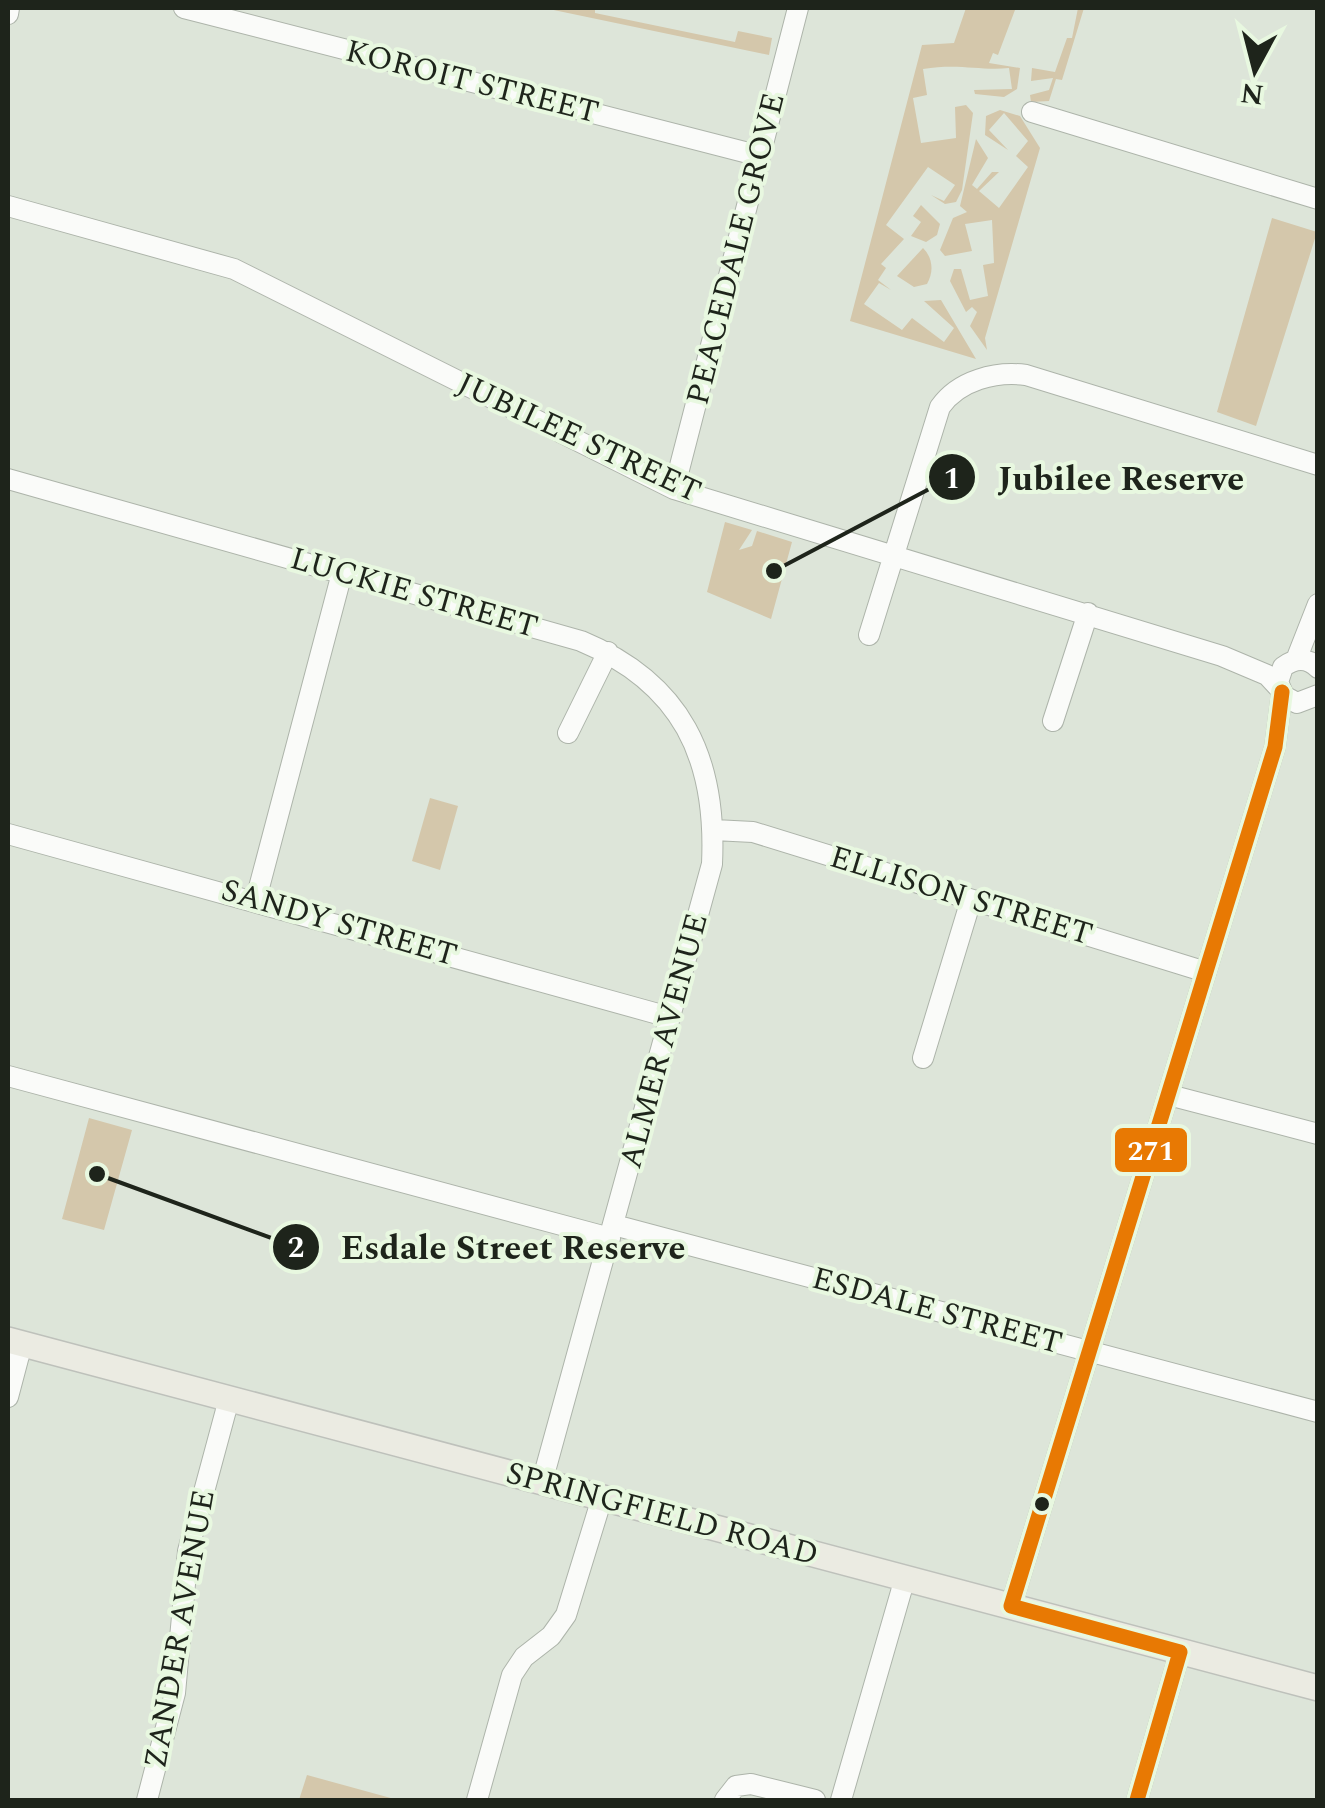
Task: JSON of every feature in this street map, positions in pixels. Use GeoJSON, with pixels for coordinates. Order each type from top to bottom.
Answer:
{"type":"FeatureCollection","features":[{"type":"Feature","properties":{"kind":"main road","name":"SPRINGFIELD ROAD"},"geometry":{"type":"LineString","coordinates":[[14,1342],[1318,1688]]}},
{"type":"Feature","properties":{"kind":"street","name":"KOROIT STREET"},"geometry":{"type":"LineString","coordinates":[[184,8],[760,156]]}},
{"type":"Feature","properties":{"kind":"street","name":"PEACEDALE GROVE"},"geometry":{"type":"LineString","coordinates":[[674,490],[798,8]]}},
{"type":"Feature","properties":{"kind":"street"},"geometry":{"type":"LineString","coordinates":[[1032,112],[1318,199]]}},
{"type":"Feature","properties":{"kind":"street","name":"JUBILEE STREET"},"geometry":{"type":"LineString","coordinates":[[8,206],[234,269],[674,490],[1088,612],[1222,656],[1267,675],[1290,700],[1311,700]]}},
{"type":"Feature","properties":{"kind":"street"},"geometry":{"type":"LineString","coordinates":[[869,635],[940,407],[950,394],[987,377],[1005,372],[1026,376],[1318,465]]}},
{"type":"Feature","properties":{"kind":"street","name":"LUCKIE STREET"},"geometry":{"type":"LineString","coordinates":[[8,479],[542,628],[608,652],[662,690],[688,726],[698,750],[714,830]]}},
{"type":"Feature","properties":{"kind":"street"},"geometry":{"type":"LineString","coordinates":[[256,899],[342,573]]}},
{"type":"Feature","properties":{"kind":"street"},"geometry":{"type":"LineString","coordinates":[[1304,665],[1318,604]]}},
{"type":"Feature","properties":{"kind":"street"},"geometry":{"type":"LineString","coordinates":[[1053,720],[1088,612]]}},
{"type":"Feature","properties":{"kind":"street"},"geometry":{"type":"LineString","coordinates":[[1011,1606],[1275,747],[1280,674],[1304,665],[1318,622]]}},
{"type":"Feature","properties":{"kind":"street"},"geometry":{"type":"LineString","coordinates":[[568,733],[608,652]]}},
{"type":"Feature","properties":{"kind":"street","name":"JUBILEE STREET"},"geometry":{"type":"LineString","coordinates":[[1222,656],[1304,665]]}},
{"type":"Feature","properties":{"kind":"street"},"geometry":{"type":"LineString","coordinates":[[1275,747],[1311,700]]}},
{"type":"Feature","properties":{"kind":"street","name":"ELLISON STREET"},"geometry":{"type":"LineString","coordinates":[[714,830],[754,832],[1206,972]]}},
{"type":"Feature","properties":{"kind":"street","name":"ALMER AVENUE"},"geometry":{"type":"LineString","coordinates":[[542,1482],[712,864],[714,830]]}},
{"type":"Feature","properties":{"kind":"street","name":"SANDY STREET"},"geometry":{"type":"LineString","coordinates":[[9,840],[256,899],[669,1017]]}},
{"type":"Feature","properties":{"kind":"street"},"geometry":{"type":"LineString","coordinates":[[922,1058],[970,900]]}},
{"type":"Feature","properties":{"kind":"street","name":"ESDALE STREET"},"geometry":{"type":"LineString","coordinates":[[8,1076],[1318,1412]]}},
{"type":"Feature","properties":{"kind":"street"},"geometry":{"type":"LineString","coordinates":[[1169,1094],[1318,1134]]}},
{"type":"Feature","properties":{"kind":"street"},"geometry":{"type":"LineString","coordinates":[[8,1398],[14,1342]]}},
{"type":"Feature","properties":{"kind":"street","name":"ZANDER AVENUE"},"geometry":{"type":"LineString","coordinates":[[147,1800],[174,1693],[188,1551],[229,1399]]}},
{"type":"Feature","properties":{"kind":"street"},"geometry":{"type":"LineString","coordinates":[[477,1800],[512,1675],[524,1656],[552,1636],[566,1616],[602,1498]]}},
{"type":"Feature","properties":{"kind":"street"},"geometry":{"type":"LineString","coordinates":[[842,1800],[906,1578]]}},
{"type":"Feature","properties":{"kind":"street"},"geometry":{"type":"LineString","coordinates":[[1137,1800],[1180,1652]]}},
{"type":"Feature","properties":{"kind":"street"},"geometry":{"type":"LineString","coordinates":[[725,1800],[736,1786],[751,1784],[815,1800]]}},
{"type":"Feature","properties":{"kind":"shaded area"},"geometry":{"type":"Polygon","coordinates":[[[544,8],[595,8],[595,13],[735,42],[738,31],[772,38],[769,55],[544,8]]]}},
{"type":"Feature","properties":{"kind":"shaded area"},"geometry":{"type":"Polygon","coordinates":[[[966,8],[1015,10],[998,55],[993,53],[989,63],[1020,68],[1017,89],[1004,97],[975,94],[974,90],[1012,89],[1009,68],[923,69],[927,95],[913,98],[921,143],[956,138],[955,107],[966,105],[973,113],[962,190],[956,202],[945,204],[931,195],[944,201],[955,185],[928,167],[886,225],[904,239],[881,264],[886,268],[878,280],[891,290],[879,283],[864,304],[902,330],[912,318],[944,342],[954,328],[924,301],[941,300],[976,359],[850,321],[922,45],[954,43],[966,8]]]}},
{"type":"Feature","properties":{"kind":"shaded area"},"geometry":{"type":"Polygon","coordinates":[[[1078,8],[1084,8],[1062,80],[1056,79],[1049,101],[1031,102],[1030,95],[1049,90],[1053,78],[1031,81],[1032,68],[1055,72],[1067,38],[1072,38],[1078,8]]]}},
{"type":"Feature","properties":{"kind":"shaded area"},"geometry":{"type":"Polygon","coordinates":[[[1000,110],[1020,116],[1040,148],[985,338],[987,350],[970,326],[977,312],[972,307],[966,312],[950,281],[954,269],[961,269],[970,300],[988,296],[983,265],[994,263],[992,220],[965,224],[972,251],[945,256],[940,250],[953,218],[967,212],[960,206],[976,139],[988,158],[972,185],[977,189],[992,172],[999,172],[979,191],[999,208],[1028,167],[1016,156],[1028,141],[1004,113],[989,130],[1008,150],[985,135],[986,116],[1000,110]]]}},
{"type":"Feature","properties":{"kind":"shaded area"},"geometry":{"type":"Polygon","coordinates":[[[921,205],[940,224],[937,235],[926,242],[911,236],[921,222],[913,216],[921,205]]]}},
{"type":"Feature","properties":{"kind":"shaded area"},"geometry":{"type":"Polygon","coordinates":[[[1272,218],[1317,232],[1256,426],[1217,412],[1272,218]]]}},
{"type":"Feature","properties":{"kind":"shaded area"},"geometry":{"type":"Polygon","coordinates":[[[923,248],[931,261],[931,275],[927,284],[914,287],[897,276],[923,248]]]}},
{"type":"Feature","properties":{"kind":"shaded area"},"geometry":{"type":"Polygon","coordinates":[[[725,522],[752,530],[739,550],[752,546],[757,531],[792,542],[771,619],[707,592],[725,522]]]}},
{"type":"Feature","properties":{"kind":"shaded area"},"geometry":{"type":"Polygon","coordinates":[[[430,798],[458,806],[440,870],[412,861],[430,798]]]}},
{"type":"Feature","properties":{"kind":"shaded area"},"geometry":{"type":"Polygon","coordinates":[[[89,1118],[132,1130],[104,1230],[62,1219],[89,1118]]]}},
{"type":"Feature","properties":{"kind":"shaded area"},"geometry":{"type":"Polygon","coordinates":[[[307,1775],[398,1800],[299,1800],[307,1775]]]}},
{"type":"Feature","properties":{"kind":"transit line","name":"271"},"geometry":{"type":"LineString","coordinates":[[1011,1606],[1275,747],[1282,692]]}},
{"type":"Feature","properties":{"kind":"transit line","name":"271"},"geometry":{"type":"LineString","coordinates":[[1011,1606],[1180,1652]]}},
{"type":"Feature","properties":{"kind":"transit line","name":"271"},"geometry":{"type":"LineString","coordinates":[[1137,1800],[1180,1652]]}},
{"type":"Feature","properties":{"kind":"place","name":"Jubilee Reserve"},"geometry":{"type":"Point","coordinates":[774,571]}},
{"type":"Feature","properties":{"kind":"place","name":"Esdale Street Reserve"},"geometry":{"type":"Point","coordinates":[97,1174]}}]}
